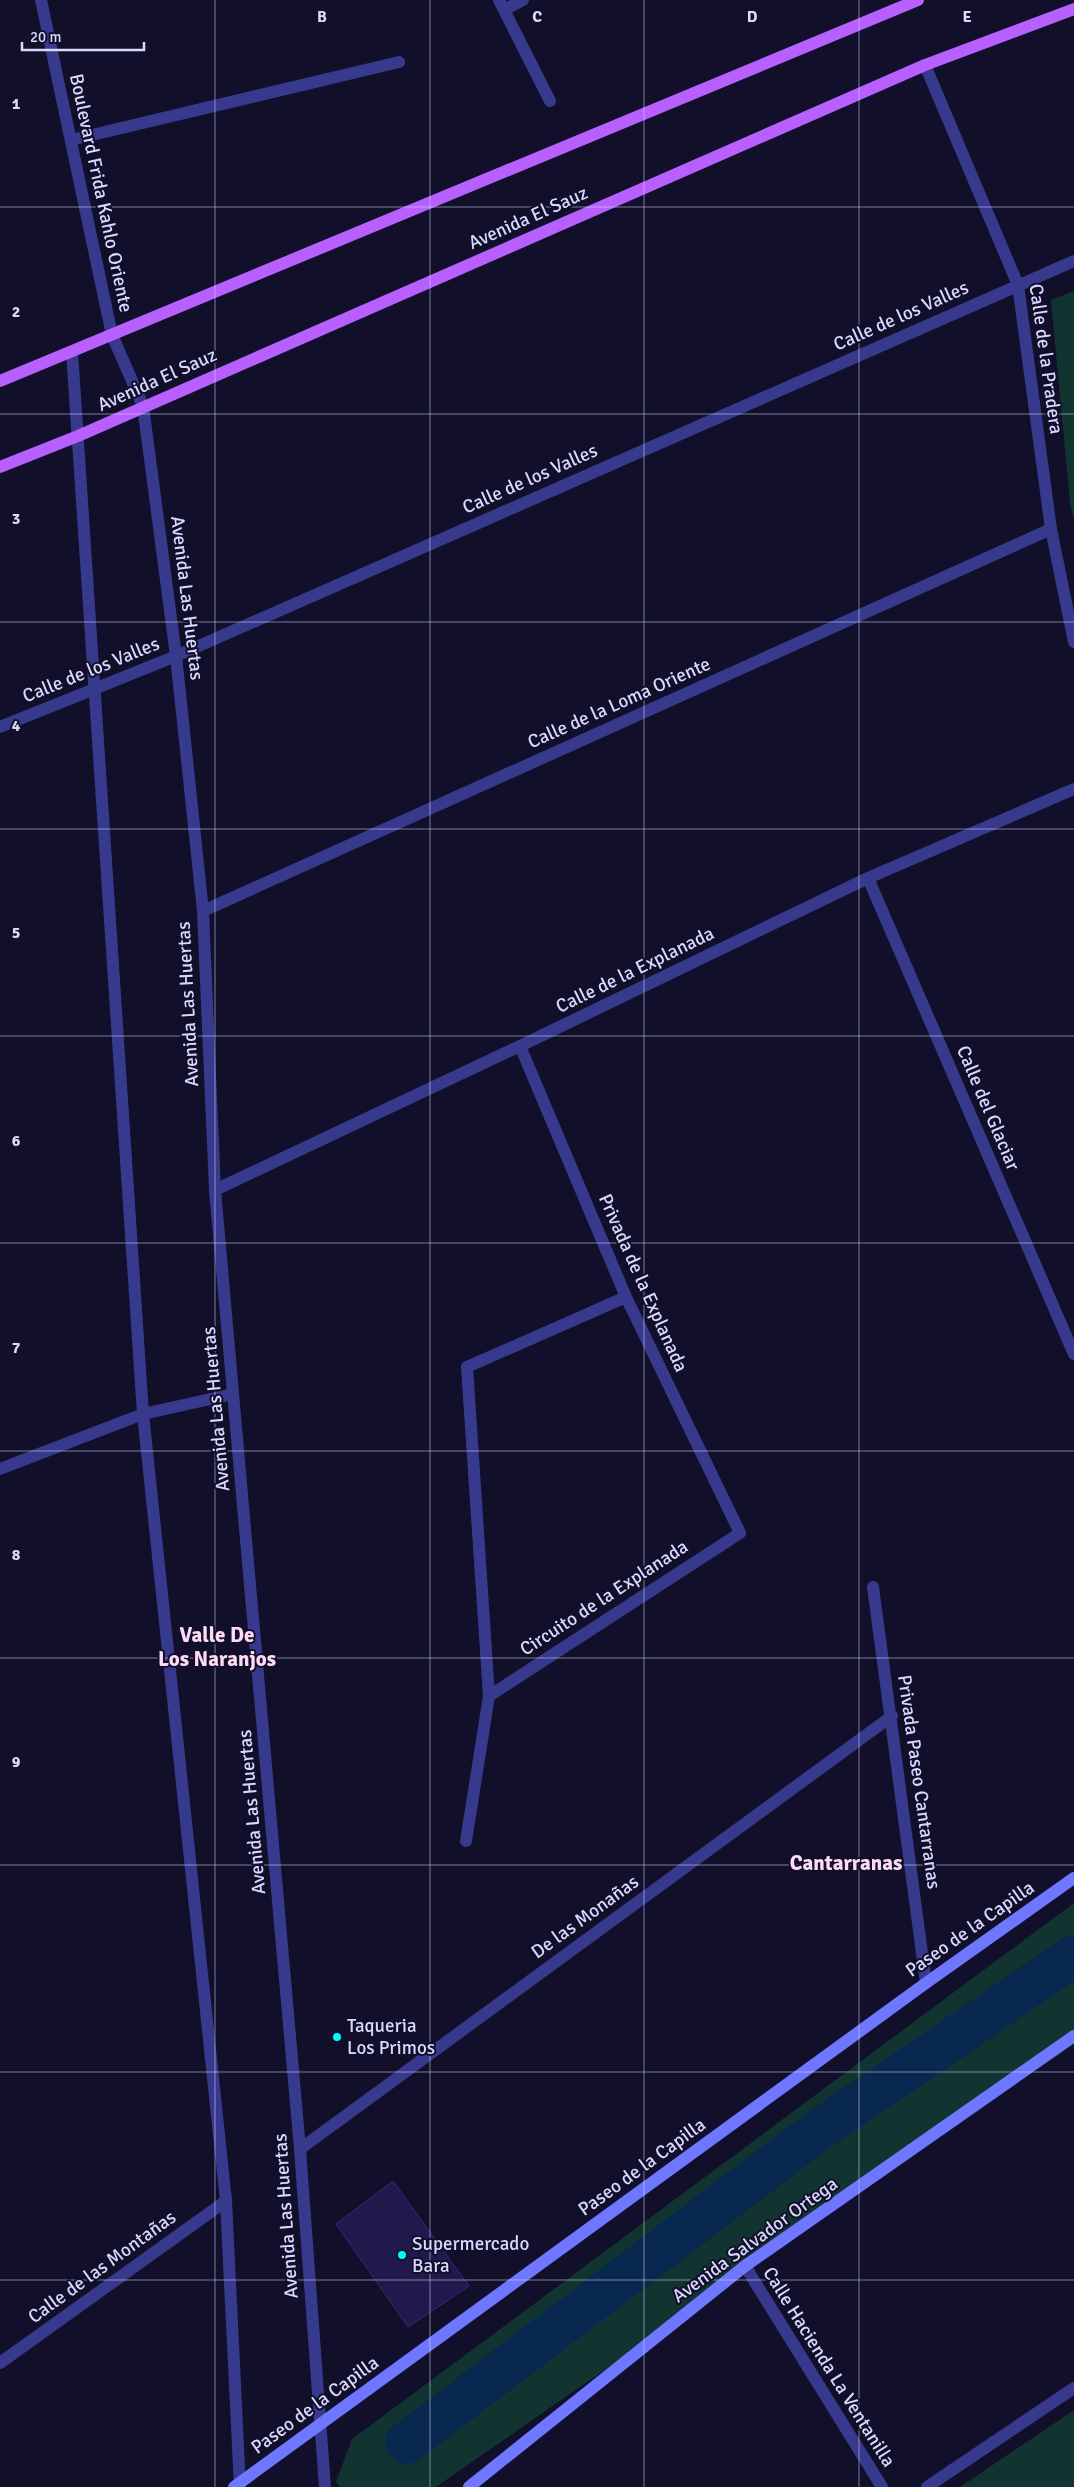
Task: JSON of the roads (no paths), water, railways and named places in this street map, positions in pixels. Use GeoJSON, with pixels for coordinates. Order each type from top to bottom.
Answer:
{"type":"FeatureCollection","features":[{"type":"Feature","properties":{"kind":"main road"},"geometry":{"type":"LineString","coordinates":[[0,381],[918,0]]}},
{"type":"Feature","properties":{"kind":"main road","name":"Avenida El Sauz"},"geometry":{"type":"LineString","coordinates":[[0,467],[78,436],[925,65],[1074,10]]}},
{"type":"Feature","properties":{"kind":"main road","name":"Paseo de la Capilla"},"geometry":{"type":"LineString","coordinates":[[238,2486],[926,1983],[1074,1878]]}},
{"type":"Feature","properties":{"kind":"main road","name":"Avenida Salvador Ortega"},"geometry":{"type":"LineString","coordinates":[[469,2487],[745,2266],[1074,2036]]}},
{"type":"Feature","properties":{"kind":"street","name":"Boulevard Frida Kahlo Oriente"},"geometry":{"type":"LineString","coordinates":[[42,0],[112,335]]}},
{"type":"Feature","properties":{"kind":"street"},"geometry":{"type":"LineString","coordinates":[[523,0],[502,5],[550,101]]}},
{"type":"Feature","properties":{"kind":"street"},"geometry":{"type":"LineString","coordinates":[[71,140],[399,62]]}},
{"type":"Feature","properties":{"kind":"street","name":"Calle de la Pradera"},"geometry":{"type":"LineString","coordinates":[[925,65],[1018,285],[1051,529],[1074,642]]}},
{"type":"Feature","properties":{"kind":"street","name":"Calle de los Valles"},"geometry":{"type":"LineString","coordinates":[[0,727],[176,656],[1074,261]]}},
{"type":"Feature","properties":{"kind":"street","name":"Avenida Las Huertas"},"geometry":{"type":"LineString","coordinates":[[112,335],[143,406],[176,656],[202,911],[215,1190],[300,2149],[325,2487]]}},
{"type":"Feature","properties":{"kind":"street"},"geometry":{"type":"LineString","coordinates":[[72,352],[143,1414],[226,2201],[238,2486]]}},
{"type":"Feature","properties":{"kind":"street","name":"Calle de la Loma Oriente"},"geometry":{"type":"LineString","coordinates":[[202,911],[1051,529]]}},
{"type":"Feature","properties":{"kind":"street","name":"Calle de la Explanada"},"geometry":{"type":"LineString","coordinates":[[215,1190],[520,1046],[868,878],[1074,789]]}},
{"type":"Feature","properties":{"kind":"street","name":"Calle del Glaciar"},"geometry":{"type":"LineString","coordinates":[[868,878],[1074,1354]]}},
{"type":"Feature","properties":{"kind":"street","name":"Privada de la Explanada"},"geometry":{"type":"LineString","coordinates":[[520,1046],[626,1298],[740,1533]]}},
{"type":"Feature","properties":{"kind":"street"},"geometry":{"type":"LineString","coordinates":[[466,1841],[489,1696],[466,1368],[626,1298]]}},
{"type":"Feature","properties":{"kind":"street"},"geometry":{"type":"LineString","coordinates":[[0,1469],[143,1414],[233,1394]]}},
{"type":"Feature","properties":{"kind":"street","name":"Circuito de la Explanada"},"geometry":{"type":"LineString","coordinates":[[489,1696],[740,1533]]}},
{"type":"Feature","properties":{"kind":"street","name":"Privada Paseo Cantarranas"},"geometry":{"type":"LineString","coordinates":[[873,1587],[892,1716],[926,1983]]}},
{"type":"Feature","properties":{"kind":"street","name":"De las Monañas"},"geometry":{"type":"LineString","coordinates":[[300,2149],[892,1716]]}},
{"type":"Feature","properties":{"kind":"street","name":"Calle de las Montañas"},"geometry":{"type":"LineString","coordinates":[[0,2363],[226,2201]]}},
{"type":"Feature","properties":{"kind":"street","name":"Calle Hacienda La Ventanilla"},"geometry":{"type":"LineString","coordinates":[[745,2266],[882,2487]]}},
{"type":"Feature","properties":{"kind":"street"},"geometry":{"type":"LineString","coordinates":[[927,2487],[1074,2388]]}},
{"type":"Feature","properties":{"kind":"waterway"},"geometry":{"type":"LineString","coordinates":[[406,2443],[816,2132],[1074,1956]]}},
{"type":"Feature","properties":{"kind":"place","name":"Taqueria Los Primos"},"geometry":{"type":"Point","coordinates":[337,2037]}},
{"type":"Feature","properties":{"kind":"place","name":"Supermercado Bara"},"geometry":{"type":"Point","coordinates":[402,2255]}},
{"type":"Feature","properties":{"kind":"district","name":"Valle De Los Naranjos"},"geometry":{"type":"Point","coordinates":[217,1647]}},
{"type":"Feature","properties":{"kind":"district","name":"Cantarranas"},"geometry":{"type":"Point","coordinates":[846,1863]}}]}
